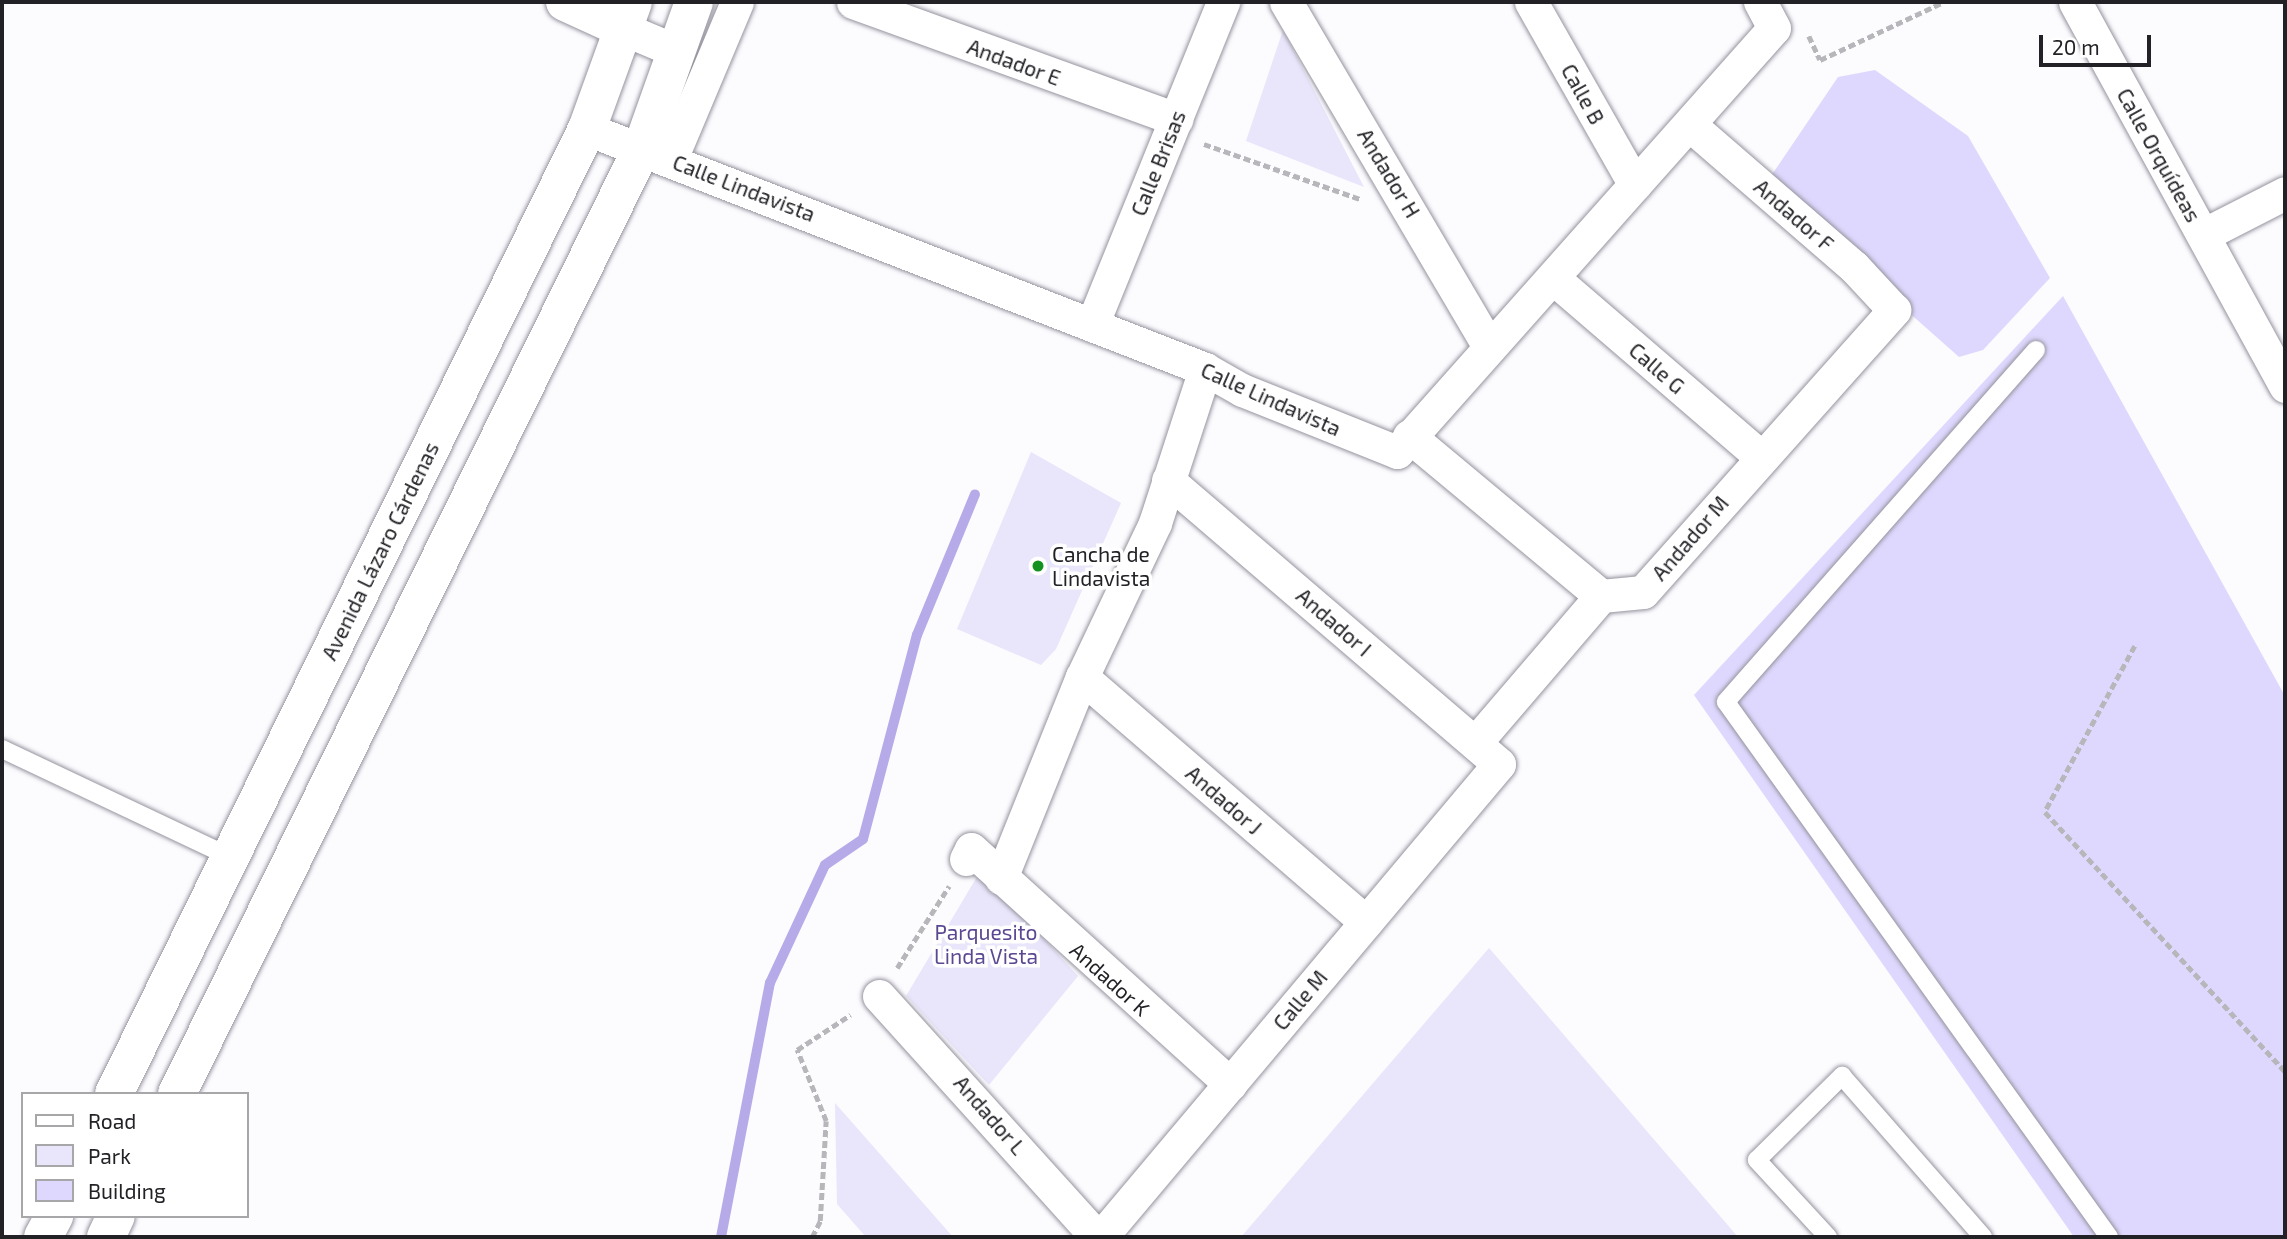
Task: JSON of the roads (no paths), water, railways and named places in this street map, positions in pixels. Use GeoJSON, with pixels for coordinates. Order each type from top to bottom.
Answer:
{"type":"FeatureCollection","features":[{"type":"Feature","properties":{"kind":"main road"},"geometry":{"type":"LineString","coordinates":[[565,2],[629,15]]}},
{"type":"Feature","properties":{"kind":"main road"},"geometry":{"type":"LineString","coordinates":[[178,1092],[656,154],[676,51],[694,2]]}},
{"type":"Feature","properties":{"kind":"main road","name":"Avenida Lázaro Cárdenas"},"geometry":{"type":"LineString","coordinates":[[115,1092],[587,129],[629,15]]}},
{"type":"Feature","properties":{"kind":"main road"},"geometry":{"type":"LineString","coordinates":[[43,1237],[53,1218]]}},
{"type":"Feature","properties":{"kind":"main road"},"geometry":{"type":"LineString","coordinates":[[106,1237],[115,1218]]}},
{"type":"Feature","properties":{"kind":"street"},"geometry":{"type":"LineString","coordinates":[[656,154],[737,2]]}},
{"type":"Feature","properties":{"kind":"street","name":"Andador E"},"geometry":{"type":"LineString","coordinates":[[853,2],[1186,130]]}},
{"type":"Feature","properties":{"kind":"street","name":"Calle Brisas"},"geometry":{"type":"LineString","coordinates":[[1093,325],[1186,130],[1223,2]]}},
{"type":"Feature","properties":{"kind":"street","name":"Andador H"},"geometry":{"type":"LineString","coordinates":[[1286,2],[1417,219],[1488,345]]}},
{"type":"Feature","properties":{"kind":"street","name":"Calle B"},"geometry":{"type":"LineString","coordinates":[[1531,2],[1635,185]]}},
{"type":"Feature","properties":{"kind":"street","name":"Calle Orquídeas"},"geometry":{"type":"LineString","coordinates":[[2075,2],[2285,386]]}},
{"type":"Feature","properties":{"kind":"street"},"geometry":{"type":"LineString","coordinates":[[629,15],[676,51]]}},
{"type":"Feature","properties":{"kind":"street","name":"Calle Lindavista"},"geometry":{"type":"LineString","coordinates":[[587,129],[1205,369],[1242,390],[1397,452],[1488,345],[1553,278],[1689,124],[1767,15]]}},
{"type":"Feature","properties":{"kind":"street","name":"Andador F"},"geometry":{"type":"LineString","coordinates":[[1689,124],[1854,267],[1894,310]]}},
{"type":"Feature","properties":{"kind":"street"},"geometry":{"type":"LineString","coordinates":[[2203,235],[2285,193]]}},
{"type":"Feature","properties":{"kind":"street","name":"Calle G"},"geometry":{"type":"LineString","coordinates":[[1553,278],[1761,457]]}},
{"type":"Feature","properties":{"kind":"street","name":"Andador M"},"geometry":{"type":"LineString","coordinates":[[1601,596],[1643,592],[1894,310]]}},
{"type":"Feature","properties":{"kind":"street"},"geometry":{"type":"LineString","coordinates":[[1001,878],[1082,677],[1155,523],[1205,369]]}},
{"type":"Feature","properties":{"kind":"street"},"geometry":{"type":"LineString","coordinates":[[1409,436],[1601,596],[1487,753]]}},
{"type":"Feature","properties":{"kind":"street","name":"Andador I"},"geometry":{"type":"LineString","coordinates":[[1168,480],[1487,753]]}},
{"type":"Feature","properties":{"kind":"street","name":"Andador J"},"geometry":{"type":"LineString","coordinates":[[1082,677],[1366,922]]}},
{"type":"Feature","properties":{"kind":"street","name":"Calle M"},"geometry":{"type":"LineString","coordinates":[[1099,1237],[1366,922],[1487,753]]}},
{"type":"Feature","properties":{"kind":"street","name":"Andador K"},"geometry":{"type":"LineString","coordinates":[[966,859],[971,849],[1230,1084]]}},
{"type":"Feature","properties":{"kind":"street","name":"Andador L"},"geometry":{"type":"LineString","coordinates":[[879,996],[1099,1237]]}},
{"type":"Feature","properties":{"kind":"lane"},"geometry":{"type":"LineString","coordinates":[[2036,350],[1726,702],[2109,1237]]}},
{"type":"Feature","properties":{"kind":"lane"},"geometry":{"type":"LineString","coordinates":[[2,749],[230,857]]}},
{"type":"Feature","properties":{"kind":"lane"},"geometry":{"type":"LineString","coordinates":[[1828,1237],[1757,1160],[1842,1076],[1983,1237]]}},
{"type":"Feature","properties":{"kind":"waterway"},"geometry":{"type":"LineString","coordinates":[[721,1237],[770,983],[825,865],[863,839],[917,635],[975,494]]}},
{"type":"Feature","properties":{"kind":"place","name":"Cancha de Lindavista"},"geometry":{"type":"Point","coordinates":[1038,566]}},
{"type":"Feature","properties":{"kind":"park label","name":"Parquesito Linda Vista"},"geometry":{"type":"Point","coordinates":[986,944]}}]}
